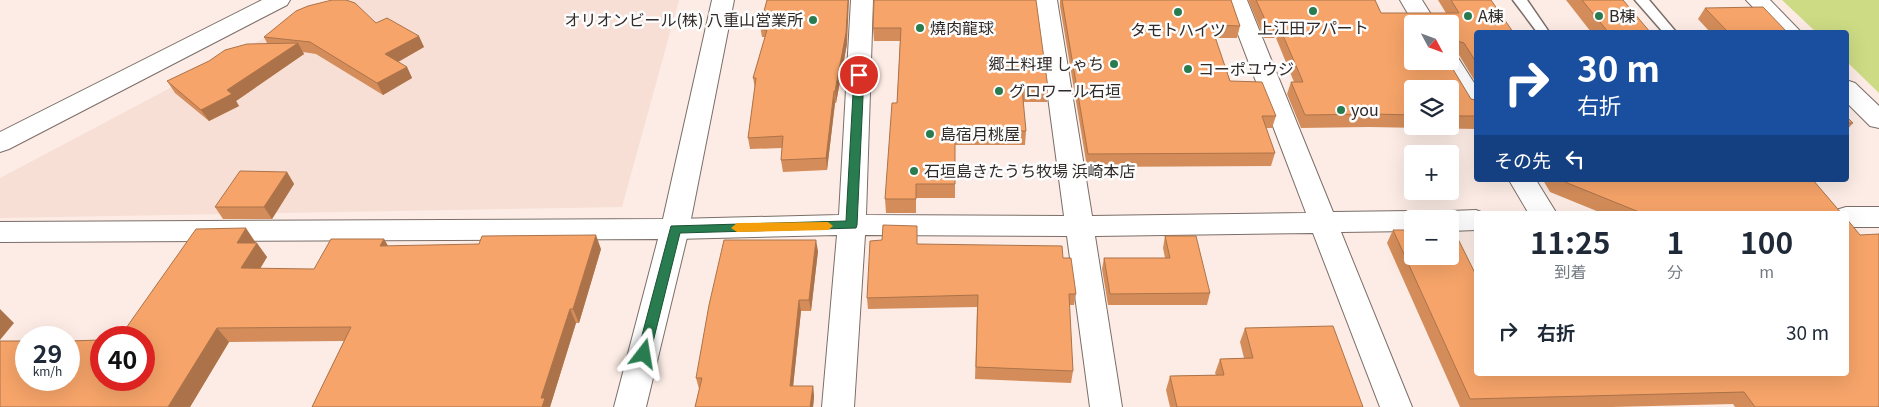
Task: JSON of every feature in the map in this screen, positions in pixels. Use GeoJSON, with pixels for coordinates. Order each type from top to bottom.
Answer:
{"type":"FeatureCollection","features":[{"type":"Feature","properties":{"kind":"street"},"geometry":{"type":"LineString","coordinates":[[0,143],[279,0]]}},
{"type":"Feature","properties":{"kind":"street"},"geometry":{"type":"LineString","coordinates":[[630,407],[675,229],[723,0]]}},
{"type":"Feature","properties":{"kind":"street"},"geometry":{"type":"LineString","coordinates":[[838,407],[852,225],[862,0]]}},
{"type":"Feature","properties":{"kind":"street"},"geometry":{"type":"LineString","coordinates":[[1046,0],[1106,407]]}},
{"type":"Feature","properties":{"kind":"street"},"geometry":{"type":"LineString","coordinates":[[1236,0],[1396,407]]}},
{"type":"Feature","properties":{"kind":"street"},"geometry":{"type":"LineString","coordinates":[[1411,0],[1420,15]]}},
{"type":"Feature","properties":{"kind":"street"},"geometry":{"type":"LineString","coordinates":[[1757,0],[1788,30]]}},
{"type":"Feature","properties":{"kind":"street"},"geometry":{"type":"LineString","coordinates":[[1455,70],[1474,102]]}},
{"type":"Feature","properties":{"kind":"street"},"geometry":{"type":"LineString","coordinates":[[1849,91],[1879,120]]}},
{"type":"Feature","properties":{"kind":"street"},"geometry":{"type":"LineString","coordinates":[[1523,182],[1541,211]]}},
{"type":"Feature","properties":{"kind":"street"},"geometry":{"type":"LineString","coordinates":[[1849,217],[1879,217]]}},
{"type":"Feature","properties":{"kind":"street"},"geometry":{"type":"LineString","coordinates":[[1459,221],[1474,220]]}},
{"type":"Feature","properties":{"kind":"street"},"geometry":{"type":"LineString","coordinates":[[0,232],[675,229],[852,225],[1080,226],[1404,221]]}},
{"type":"Feature","properties":{"kind":"lane"},"geometry":{"type":"LineString","coordinates":[[1520,0],[1542,30]]}},
{"type":"Feature","properties":{"kind":"lane"},"geometry":{"type":"LineString","coordinates":[[1642,0],[1668,30]]}},
{"type":"Feature","properties":{"kind":"shaded area"},"geometry":{"type":"Polygon","coordinates":[[[336,0],[679,0],[622,207],[0,218],[0,178],[336,0]]]}},
{"type":"Feature","properties":{"kind":"green space"},"geometry":{"type":"Polygon","coordinates":[[[1782,0],[1879,0],[1879,93],[1849,64],[1849,30],[1814,30],[1782,0]]]}},
{"type":"Feature","properties":{"kind":"building"},"geometry":{"type":"Polygon","coordinates":[[[332,0],[346,0],[355,3],[376,23],[387,18],[419,36],[385,54],[407,67],[377,83],[310,42],[264,37],[296,11],[332,0]]]}},
{"type":"Feature","properties":{"kind":"building"},"geometry":{"type":"Polygon","coordinates":[[[767,0],[848,0],[846,33],[834,91],[826,158],[781,160],[783,136],[748,138],[756,78],[753,78],[767,30],[764,30],[765,26],[760,26],[767,0]]]}},
{"type":"Feature","properties":{"kind":"building"},"geometry":{"type":"Polygon","coordinates":[[[874,0],[1036,0],[1048,88],[1022,88],[1026,131],[955,131],[955,184],[916,184],[916,199],[885,199],[892,103],[897,103],[901,28],[873,28],[874,0]]]}},
{"type":"Feature","properties":{"kind":"building"},"geometry":{"type":"Polygon","coordinates":[[[1062,0],[1231,0],[1240,26],[1211,25],[1230,81],[1262,82],[1276,116],[1262,116],[1275,153],[1088,154],[1062,0]]]}},
{"type":"Feature","properties":{"kind":"building"},"geometry":{"type":"Polygon","coordinates":[[[1256,0],[1375,0],[1381,13],[1459,13],[1451,0],[1491,0],[1512,30],[1474,30],[1474,59],[1464,43],[1459,42],[1459,15],[1404,15],[1404,70],[1453,70],[1471,99],[1474,100],[1474,116],[1459,116],[1459,80],[1404,80],[1404,115],[1305,115],[1291,82],[1303,82],[1279,26],[1268,26],[1256,0]]]}},
{"type":"Feature","properties":{"kind":"building"},"geometry":{"type":"Polygon","coordinates":[[[1582,0],[1623,0],[1648,30],[1606,30],[1582,0]]]}},
{"type":"Feature","properties":{"kind":"building"},"geometry":{"type":"Polygon","coordinates":[[[1763,7],[1785,30],[1726,30],[1705,8],[1763,7]]]}},
{"type":"Feature","properties":{"kind":"building"},"geometry":{"type":"Polygon","coordinates":[[[298,43],[227,90],[232,94],[201,110],[167,81],[209,61],[225,50],[247,44],[298,43]]]}},
{"type":"Feature","properties":{"kind":"building"},"geometry":{"type":"Polygon","coordinates":[[[240,171],[287,172],[264,207],[215,207],[240,171]]]}},
{"type":"Feature","properties":{"kind":"building"},"geometry":{"type":"Polygon","coordinates":[[[1565,182],[1815,182],[1839,211],[1637,211],[1565,182]]]}},
{"type":"Feature","properties":{"kind":"building"},"geometry":{"type":"Polygon","coordinates":[[[1849,222],[1860,235],[1879,234],[1879,407],[1755,407],[1744,392],[1470,399],[1409,265],[1459,265],[1459,241],[1474,271],[1474,376],[1849,376],[1849,222]]]}},
{"type":"Feature","properties":{"kind":"building"},"geometry":{"type":"Polygon","coordinates":[[[883,225],[917,226],[917,244],[1062,246],[1063,258],[1071,258],[1076,294],[1069,294],[1073,371],[976,367],[978,295],[867,298],[870,241],[882,240],[883,225]]]}},
{"type":"Feature","properties":{"kind":"building"},"geometry":{"type":"Polygon","coordinates":[[[246,228],[237,243],[257,243],[241,268],[314,269],[331,239],[384,239],[380,246],[479,244],[482,236],[596,235],[573,309],[570,309],[541,398],[545,398],[542,407],[312,407],[351,327],[217,328],[168,407],[0,407],[0,341],[15,341],[15,391],[80,391],[80,341],[90,340],[90,391],[155,391],[155,326],[127,326],[196,229],[246,228]]]}},
{"type":"Feature","properties":{"kind":"building"},"geometry":{"type":"Polygon","coordinates":[[[1393,230],[1404,230],[1404,254],[1393,230]]]}},
{"type":"Feature","properties":{"kind":"building"},"geometry":{"type":"Polygon","coordinates":[[[1165,236],[1196,236],[1210,293],[1110,294],[1104,258],[1170,258],[1165,236]]]}},
{"type":"Feature","properties":{"kind":"building"},"geometry":{"type":"Polygon","coordinates":[[[724,240],[816,240],[809,300],[799,300],[790,386],[813,386],[810,407],[695,407],[702,378],[696,378],[709,305],[724,240]]]}},
{"type":"Feature","properties":{"kind":"building"},"geometry":{"type":"Polygon","coordinates":[[[1333,326],[1363,407],[1177,407],[1170,376],[1224,375],[1220,359],[1253,358],[1245,328],[1333,326]]]}},
{"type":"Feature","properties":{"kind":"slow traffic"},"geometry":{"type":"LineString","coordinates":[[737,228],[828,226]]}},
{"type":"Feature","properties":{"kind":"place","name":"上江田アパート"},"geometry":{"type":"Point","coordinates":[1313,11]}},
{"type":"Feature","properties":{"kind":"place","name":"タモトハイツ"},"geometry":{"type":"Point","coordinates":[1178,12]}},
{"type":"Feature","properties":{"kind":"place","name":"A棟"},"geometry":{"type":"Point","coordinates":[1468,16]}},
{"type":"Feature","properties":{"kind":"place","name":"B棟"},"geometry":{"type":"Point","coordinates":[1599,16]}},
{"type":"Feature","properties":{"kind":"place","name":"オリオンビール(株) 八重山営業所"},"geometry":{"type":"Point","coordinates":[813,20]}},
{"type":"Feature","properties":{"kind":"place","name":"燒肉龍球"},"geometry":{"type":"Point","coordinates":[920,28]}},
{"type":"Feature","properties":{"kind":"place","name":"郷土料理 しゃち"},"geometry":{"type":"Point","coordinates":[1114,64]}},
{"type":"Feature","properties":{"kind":"place","name":"コーポユウジ"},"geometry":{"type":"Point","coordinates":[1188,69]}},
{"type":"Feature","properties":{"kind":"place","name":"グロワール石垣"},"geometry":{"type":"Point","coordinates":[999,91]}},
{"type":"Feature","properties":{"kind":"place","name":"you"},"geometry":{"type":"Point","coordinates":[1341,110]}},
{"type":"Feature","properties":{"kind":"place","name":"島宿月桃屋"},"geometry":{"type":"Point","coordinates":[930,134]}},
{"type":"Feature","properties":{"kind":"place","name":"石垣島きたうち牧場 浜崎本店"},"geometry":{"type":"Point","coordinates":[914,171]}},
{"type":"Feature","properties":{"kind":"route"},"geometry":{"type":"LineString","coordinates":[[644,354],[675,229],[852,225],[859,75]]}}]}
